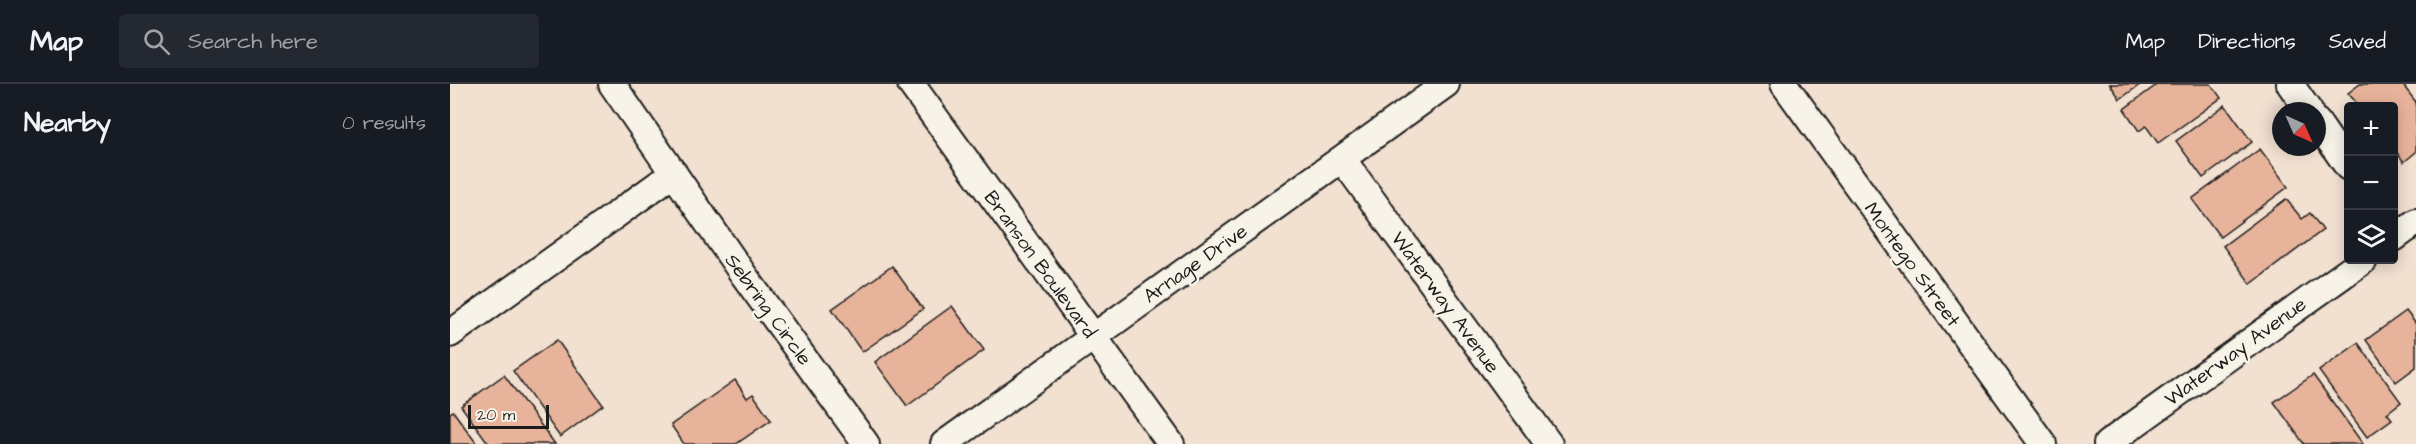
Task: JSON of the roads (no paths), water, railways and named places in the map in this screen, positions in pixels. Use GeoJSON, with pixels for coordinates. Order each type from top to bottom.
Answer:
{"type":"FeatureCollection","features":[{"type":"Feature","properties":{"kind":"street","name":"Sebring Circle"},"geometry":{"type":"LineString","coordinates":[[612,84],[866,444]]}},
{"type":"Feature","properties":{"kind":"street","name":"Branson Boulevard"},"geometry":{"type":"LineString","coordinates":[[911,84],[1171,444]]}},
{"type":"Feature","properties":{"kind":"street","name":"Arnage Drive"},"geometry":{"type":"LineString","coordinates":[[944,444],[1446,84]]}},
{"type":"Feature","properties":{"kind":"street","name":"Montego Street"},"geometry":{"type":"LineString","coordinates":[[1784,84],[2043,444]]}},
{"type":"Feature","properties":{"kind":"street"},"geometry":{"type":"LineString","coordinates":[[2290,84],[2303,102]]}},
{"type":"Feature","properties":{"kind":"street"},"geometry":{"type":"LineString","coordinates":[[2326,135],[2344,160]]}},
{"type":"Feature","properties":{"kind":"street","name":"Waterway Avenue"},"geometry":{"type":"LineString","coordinates":[[1343,160],[1549,444]]}},
{"type":"Feature","properties":{"kind":"street"},"geometry":{"type":"LineString","coordinates":[[450,334],[674,173]]}},
{"type":"Feature","properties":{"kind":"street","name":"Waterway Avenue"},"geometry":{"type":"LineString","coordinates":[[2107,444],[2358,264]]}}]}
